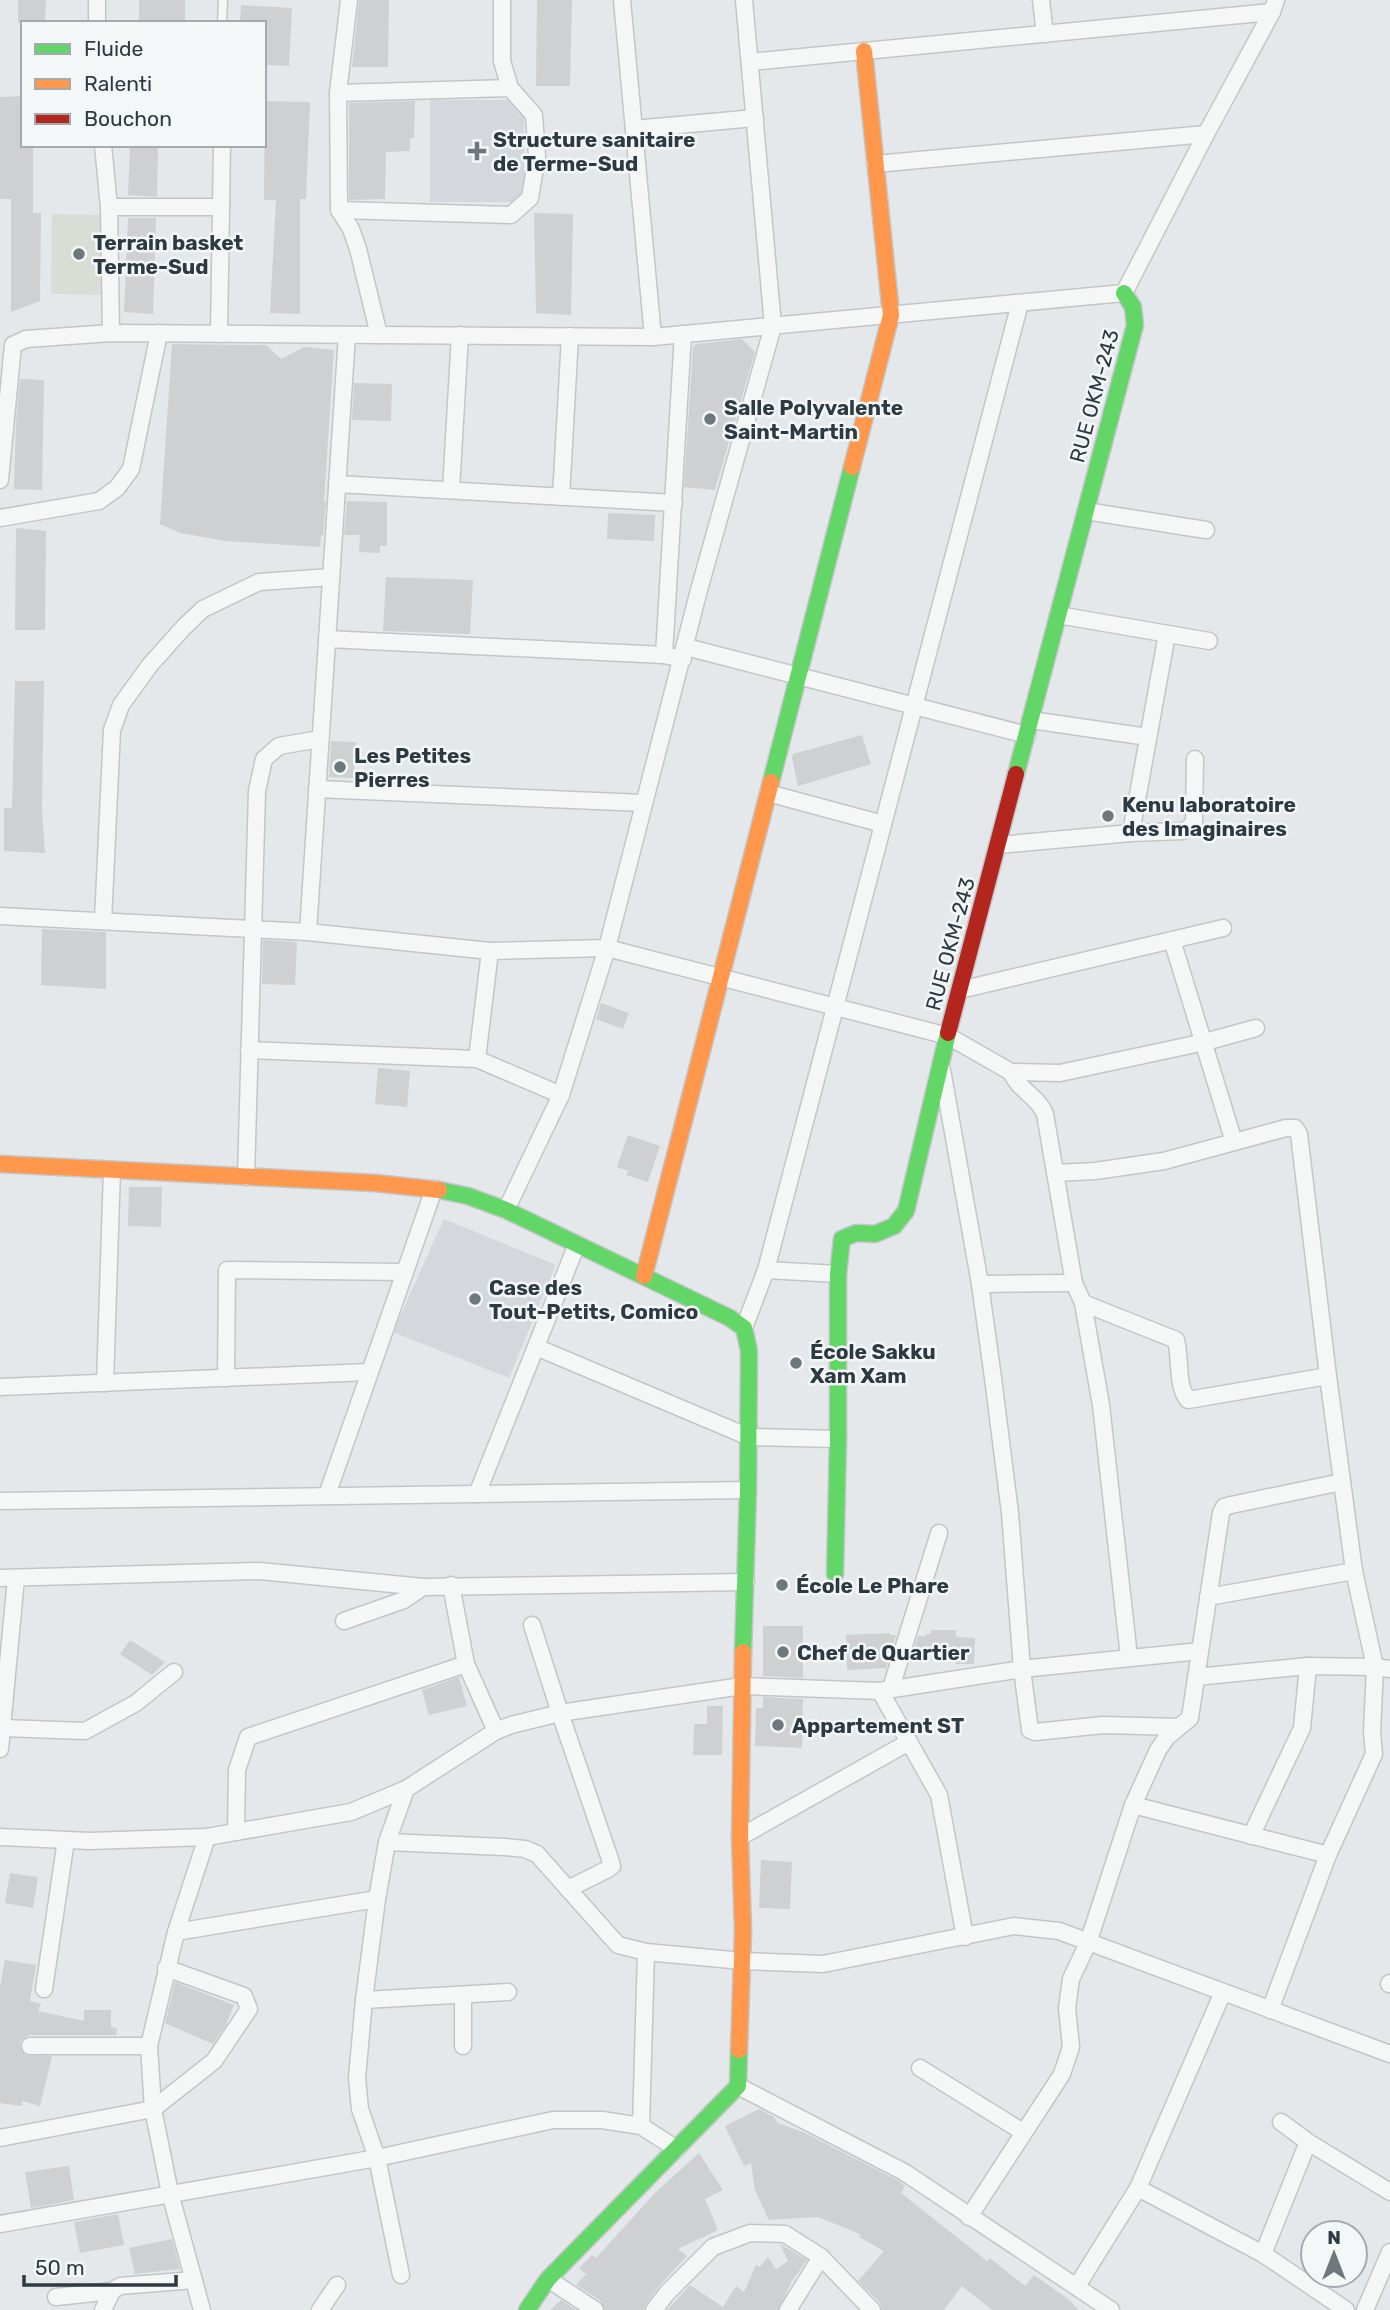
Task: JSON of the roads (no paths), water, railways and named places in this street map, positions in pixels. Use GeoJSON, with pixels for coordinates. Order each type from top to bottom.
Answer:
{"type":"FeatureCollection","features":[{"type":"Feature","properties":{"kind":"street"},"geometry":{"type":"LineString","coordinates":[[97,0],[97,21]]}},
{"type":"Feature","properties":{"kind":"street"},"geometry":{"type":"LineString","coordinates":[[349,0],[338,93],[339,210],[351,229],[358,249],[379,335]]}},
{"type":"Feature","properties":{"kind":"street"},"geometry":{"type":"LineString","coordinates":[[339,210],[511,215],[530,198],[537,156],[534,115],[510,88],[502,61],[502,0]]}},
{"type":"Feature","properties":{"kind":"street"},"geometry":{"type":"LineString","coordinates":[[622,0],[653,337]]}},
{"type":"Feature","properties":{"kind":"street"},"geometry":{"type":"LineString","coordinates":[[506,1210],[561,1095],[607,948],[643,803],[773,326],[744,0]]}},
{"type":"Feature","properties":{"kind":"street"},"geometry":{"type":"LineString","coordinates":[[1041,0],[1045,34]]}},
{"type":"Feature","properties":{"kind":"street"},"geometry":{"type":"LineString","coordinates":[[750,62],[1045,34],[1274,6]]}},
{"type":"Feature","properties":{"kind":"street"},"geometry":{"type":"LineString","coordinates":[[0,480],[13,345],[26,339],[111,333],[653,337],[1124,293],[1274,6]]}},
{"type":"Feature","properties":{"kind":"street"},"geometry":{"type":"LineString","coordinates":[[644,1276],[891,315],[864,51]]}},
{"type":"Feature","properties":{"kind":"street"},"geometry":{"type":"LineString","coordinates":[[338,93],[510,88]]}},
{"type":"Feature","properties":{"kind":"street"},"geometry":{"type":"LineString","coordinates":[[634,129],[755,118]]}},
{"type":"Feature","properties":{"kind":"street"},"geometry":{"type":"LineString","coordinates":[[876,164],[1206,134]]}},
{"type":"Feature","properties":{"kind":"street"},"geometry":{"type":"LineString","coordinates":[[103,147],[108,207],[111,333]]}},
{"type":"Feature","properties":{"kind":"street"},"geometry":{"type":"LineString","coordinates":[[219,334],[222,147]]}},
{"type":"Feature","properties":{"kind":"street"},"geometry":{"type":"LineString","coordinates":[[108,207],[221,207]]}},
{"type":"Feature","properties":{"kind":"street","name":"RUE OKM-243"},"geometry":{"type":"LineString","coordinates":[[835,1574],[838,1274],[842,1238],[856,1233],[876,1234],[894,1226],[906,1211],[940,1063],[1135,325],[1133,307],[1124,293]]}},
{"type":"Feature","properties":{"kind":"street"},"geometry":{"type":"LineString","coordinates":[[527,2310],[548,2279],[738,2086],[743,1961],[741,1686],[749,1437],[749,1351],[744,1328],[766,1270],[1020,303]]}},
{"type":"Feature","properties":{"kind":"street"},"geometry":{"type":"LineString","coordinates":[[0,518],[99,501],[117,488],[131,469],[159,333]]}},
{"type":"Feature","properties":{"kind":"street"},"geometry":{"type":"LineString","coordinates":[[664,655],[683,334]]}},
{"type":"Feature","properties":{"kind":"street"},"geometry":{"type":"LineString","coordinates":[[308,932],[346,335]]}},
{"type":"Feature","properties":{"kind":"street"},"geometry":{"type":"LineString","coordinates":[[451,490],[460,335]]}},
{"type":"Feature","properties":{"kind":"street"},"geometry":{"type":"LineString","coordinates":[[561,497],[570,337]]}},
{"type":"Feature","properties":{"kind":"street"},"geometry":{"type":"LineString","coordinates":[[337,484],[674,503]]}},
{"type":"Feature","properties":{"kind":"street"},"geometry":{"type":"LineString","coordinates":[[1086,511],[1206,530]]}},
{"type":"Feature","properties":{"kind":"street"},"geometry":{"type":"LineString","coordinates":[[103,921],[112,730],[121,705],[150,665],[184,626],[203,609],[259,582],[331,577]]}},
{"type":"Feature","properties":{"kind":"street"},"geometry":{"type":"LineString","coordinates":[[1058,615],[1209,641]]}},
{"type":"Feature","properties":{"kind":"street"},"geometry":{"type":"LineString","coordinates":[[1131,833],[1167,634]]}},
{"type":"Feature","properties":{"kind":"street"},"geometry":{"type":"LineString","coordinates":[[327,639],[664,655],[684,653],[798,676],[914,706],[1029,727],[1148,737]]}},
{"type":"Feature","properties":{"kind":"street"},"geometry":{"type":"LineString","coordinates":[[246,1177],[257,791],[264,760],[279,746],[320,738]]}},
{"type":"Feature","properties":{"kind":"street"},"geometry":{"type":"LineString","coordinates":[[998,845],[1183,831],[1194,822],[1195,759]]}},
{"type":"Feature","properties":{"kind":"street"},"geometry":{"type":"LineString","coordinates":[[317,789],[643,803]]}},
{"type":"Feature","properties":{"kind":"street"},"geometry":{"type":"LineString","coordinates":[[768,793],[883,824]]}},
{"type":"Feature","properties":{"kind":"street"},"geometry":{"type":"LineString","coordinates":[[0,916],[308,932],[490,951],[607,948],[948,1036],[1011,1072],[1060,1073],[1205,1042],[1256,1028]]}},
{"type":"Feature","properties":{"kind":"street"},"geometry":{"type":"LineString","coordinates":[[960,990],[1223,928]]}},
{"type":"Feature","properties":{"kind":"street"},"geometry":{"type":"LineString","coordinates":[[1172,940],[1234,1142]]}},
{"type":"Feature","properties":{"kind":"street"},"geometry":{"type":"LineString","coordinates":[[477,1059],[490,951]]}},
{"type":"Feature","properties":{"kind":"street"},"geometry":{"type":"LineString","coordinates":[[249,1050],[477,1059],[561,1095]]}},
{"type":"Feature","properties":{"kind":"street"},"geometry":{"type":"LineString","coordinates":[[940,1063],[979,1284],[1010,1513],[1022,1669],[1030,1730],[1103,1725],[1179,1727]]}},
{"type":"Feature","properties":{"kind":"street"},"geometry":{"type":"LineString","coordinates":[[1011,1072],[1016,1084],[1041,1103],[1045,1114],[1074,1283],[1083,1303],[1101,1405],[1129,1657]]}},
{"type":"Feature","properties":{"kind":"street"},"geometry":{"type":"LineString","coordinates":[[1055,1173],[1095,1171],[1164,1161],[1286,1128],[1295,1128],[1299,1134],[1354,1571],[1382,1668],[1371,1732],[1374,1754],[1328,1856],[1270,2010]]}},
{"type":"Feature","properties":{"kind":"street"},"geometry":{"type":"LineString","coordinates":[[0,1164],[375,1183],[434,1189],[468,1196],[506,1210],[644,1276],[730,1318],[744,1328]]}},
{"type":"Feature","properties":{"kind":"street"},"geometry":{"type":"LineString","coordinates":[[105,1383],[112,1170]]}},
{"type":"Feature","properties":{"kind":"street"},"geometry":{"type":"LineString","coordinates":[[327,1495],[434,1189]]}},
{"type":"Feature","properties":{"kind":"street"},"geometry":{"type":"LineString","coordinates":[[477,1493],[577,1244]]}},
{"type":"Feature","properties":{"kind":"street"},"geometry":{"type":"LineString","coordinates":[[226,1378],[227,1269],[404,1272]]}},
{"type":"Feature","properties":{"kind":"street"},"geometry":{"type":"LineString","coordinates":[[766,1270],[838,1274]]}},
{"type":"Feature","properties":{"kind":"street"},"geometry":{"type":"LineString","coordinates":[[979,1284],[1074,1283]]}},
{"type":"Feature","properties":{"kind":"street"},"geometry":{"type":"LineString","coordinates":[[1083,1303],[1176,1340],[1182,1388],[1188,1400],[1328,1376]]}},
{"type":"Feature","properties":{"kind":"street"},"geometry":{"type":"LineString","coordinates":[[536,1348],[749,1437],[838,1439]]}},
{"type":"Feature","properties":{"kind":"street"},"geometry":{"type":"LineString","coordinates":[[0,1387],[369,1372]]}},
{"type":"Feature","properties":{"kind":"street"},"geometry":{"type":"LineString","coordinates":[[969,2217],[1062,2074],[1072,2048],[1067,2008],[1071,1979],[1088,1943],[1133,1805],[1158,1750],[1167,1737],[1190,1718],[1220,1513],[1224,1507],[1342,1482]]}},
{"type":"Feature","properties":{"kind":"street"},"geometry":{"type":"LineString","coordinates":[[0,1501],[748,1490]]}},
{"type":"Feature","properties":{"kind":"street"},"geometry":{"type":"LineString","coordinates":[[939,1533],[885,1690],[909,1742],[939,1796],[965,1937]]}},
{"type":"Feature","properties":{"kind":"street"},"geometry":{"type":"LineString","coordinates":[[1208,1597],[1354,1571]]}},
{"type":"Feature","properties":{"kind":"street"},"geometry":{"type":"LineString","coordinates":[[0,1749],[8,1578],[260,1572],[423,1587],[746,1582]]}},
{"type":"Feature","properties":{"kind":"street"},"geometry":{"type":"LineString","coordinates":[[451,1585],[466,1664],[496,1731]]}},
{"type":"Feature","properties":{"kind":"street"},"geometry":{"type":"LineString","coordinates":[[344,1621],[404,1600],[423,1587]]}},
{"type":"Feature","properties":{"kind":"street"},"geometry":{"type":"LineString","coordinates":[[532,1625],[611,1866],[568,1889]]}},
{"type":"Feature","properties":{"kind":"street"},"geometry":{"type":"LineString","coordinates":[[0,1838],[90,1841],[207,1837],[351,1812],[406,1789],[496,1731],[560,1713],[741,1686],[885,1690],[1022,1669],[1199,1651]]}},
{"type":"Feature","properties":{"kind":"street"},"geometry":{"type":"LineString","coordinates":[[236,1832],[237,1770],[248,1737],[466,1664]]}},
{"type":"Feature","properties":{"kind":"street"},"geometry":{"type":"LineString","coordinates":[[1196,1677],[1308,1666],[1382,1668]]}},
{"type":"Feature","properties":{"kind":"street"},"geometry":{"type":"LineString","coordinates":[[1251,1836],[1302,1728],[1308,1666]]}},
{"type":"Feature","properties":{"kind":"street"},"geometry":{"type":"LineString","coordinates":[[3,1728],[85,1731],[136,1703],[174,1672]]}},
{"type":"Feature","properties":{"kind":"street"},"geometry":{"type":"LineString","coordinates":[[740,1837],[909,1742]]}},
{"type":"Feature","properties":{"kind":"street"},"geometry":{"type":"LineString","coordinates":[[401,2275],[377,2158],[360,2109],[357,2078],[377,1899],[387,1842],[406,1789]]}},
{"type":"Feature","properties":{"kind":"street"},"geometry":{"type":"LineString","coordinates":[[1133,1805],[1328,1856]]}},
{"type":"Feature","properties":{"kind":"street"},"geometry":{"type":"LineString","coordinates":[[202,2310],[170,2193],[153,2109],[149,2046],[166,1968],[207,1837]]}},
{"type":"Feature","properties":{"kind":"street"},"geometry":{"type":"LineString","coordinates":[[44,1989],[65,1840]]}},
{"type":"Feature","properties":{"kind":"street"},"geometry":{"type":"LineString","coordinates":[[387,1842],[524,1849],[537,1854],[618,1945],[646,1952],[743,1961],[823,1964],[1014,1926],[1059,1931],[1390,2054]]}},
{"type":"Feature","properties":{"kind":"street"},"geometry":{"type":"LineString","coordinates":[[176,1932],[377,1899]]}},
{"type":"Feature","properties":{"kind":"street"},"geometry":{"type":"LineString","coordinates":[[641,2126],[646,1952]]}},
{"type":"Feature","properties":{"kind":"street"},"geometry":{"type":"LineString","coordinates":[[0,2138],[153,2109],[214,2061],[249,2009],[244,1996],[166,1968]]}},
{"type":"Feature","properties":{"kind":"street"},"geometry":{"type":"LineString","coordinates":[[364,2000],[508,1992]]}},
{"type":"Feature","properties":{"kind":"street"},"geometry":{"type":"LineString","coordinates":[[1077,2286],[1138,2188],[1223,1992]]}},
{"type":"Feature","properties":{"kind":"street"},"geometry":{"type":"LineString","coordinates":[[463,1995],[463,2046]]}},
{"type":"Feature","properties":{"kind":"street"},"geometry":{"type":"LineString","coordinates":[[30,2046],[149,2046]]}},
{"type":"Feature","properties":{"kind":"street"},"geometry":{"type":"LineString","coordinates":[[920,2068],[1023,2132]]}},
{"type":"Feature","properties":{"kind":"street"},"geometry":{"type":"LineString","coordinates":[[738,2086],[904,2172],[1111,2310]]}},
{"type":"Feature","properties":{"kind":"street"},"geometry":{"type":"LineString","coordinates":[[0,2224],[377,2158],[553,2120],[602,2120],[641,2126],[677,2149]]}},
{"type":"Feature","properties":{"kind":"street"},"geometry":{"type":"LineString","coordinates":[[1281,2122],[1390,2192]]}},
{"type":"Feature","properties":{"kind":"street"},"geometry":{"type":"LineString","coordinates":[[1262,2253],[1308,2141]]}},
{"type":"Feature","properties":{"kind":"street"},"geometry":{"type":"LineString","coordinates":[[1138,2188],[1262,2253],[1346,2310]]}},
{"type":"Feature","properties":{"kind":"street"},"geometry":{"type":"LineString","coordinates":[[654,2310],[667,2293],[713,2248],[750,2233],[785,2234],[821,2257],[872,2310]]}},
{"type":"Feature","properties":{"kind":"street"},"geometry":{"type":"LineString","coordinates":[[1365,2310],[1390,2252]]}},
{"type":"Feature","properties":{"kind":"street"},"geometry":{"type":"LineString","coordinates":[[788,2310],[821,2257]]}},
{"type":"Feature","properties":{"kind":"street"},"geometry":{"type":"LineString","coordinates":[[548,2279],[595,2310]]}},
{"type":"Feature","properties":{"kind":"street"},"geometry":{"type":"LineString","coordinates":[[103,2310],[113,2291],[120,2286],[194,2280]]}},
{"type":"Feature","properties":{"kind":"street"},"geometry":{"type":"LineString","coordinates":[[320,2310],[337,2285]]}},
{"type":"Feature","properties":{"kind":"street"},"geometry":{"type":"LineString","coordinates":[[56,2297],[113,2291]]}},
{"type":"Feature","properties":{"kind":"lane"},"geometry":{"type":"LineString","coordinates":[[222,21],[223,0]]}},
{"type":"Feature","properties":{"kind":"place","name":"Structure sanitaire de Terme-Sud"},"geometry":{"type":"Point","coordinates":[477,151]}},
{"type":"Feature","properties":{"kind":"place","name":"Terrain basket Terme-Sud"},"geometry":{"type":"Point","coordinates":[79,254]}},
{"type":"Feature","properties":{"kind":"place","name":"Salle Polyvalente Saint-Martin"},"geometry":{"type":"Point","coordinates":[710,419]}},
{"type":"Feature","properties":{"kind":"place","name":"Les Petites Pierres"},"geometry":{"type":"Point","coordinates":[340,767]}},
{"type":"Feature","properties":{"kind":"place","name":"Kenu laboratoire des Imaginaires"},"geometry":{"type":"Point","coordinates":[1108,816]}},
{"type":"Feature","properties":{"kind":"place","name":"Case des Tout-Petits, Comico"},"geometry":{"type":"Point","coordinates":[475,1299]}},
{"type":"Feature","properties":{"kind":"place","name":"École Sakku Xam Xam"},"geometry":{"type":"Point","coordinates":[796,1363]}},
{"type":"Feature","properties":{"kind":"place","name":"École Le Phare"},"geometry":{"type":"Point","coordinates":[782,1585]}},
{"type":"Feature","properties":{"kind":"place","name":"Chef de Quartier"},"geometry":{"type":"Point","coordinates":[783,1652]}},
{"type":"Feature","properties":{"kind":"place","name":"Appartement ST"},"geometry":{"type":"Point","coordinates":[778,1725]}}]}
